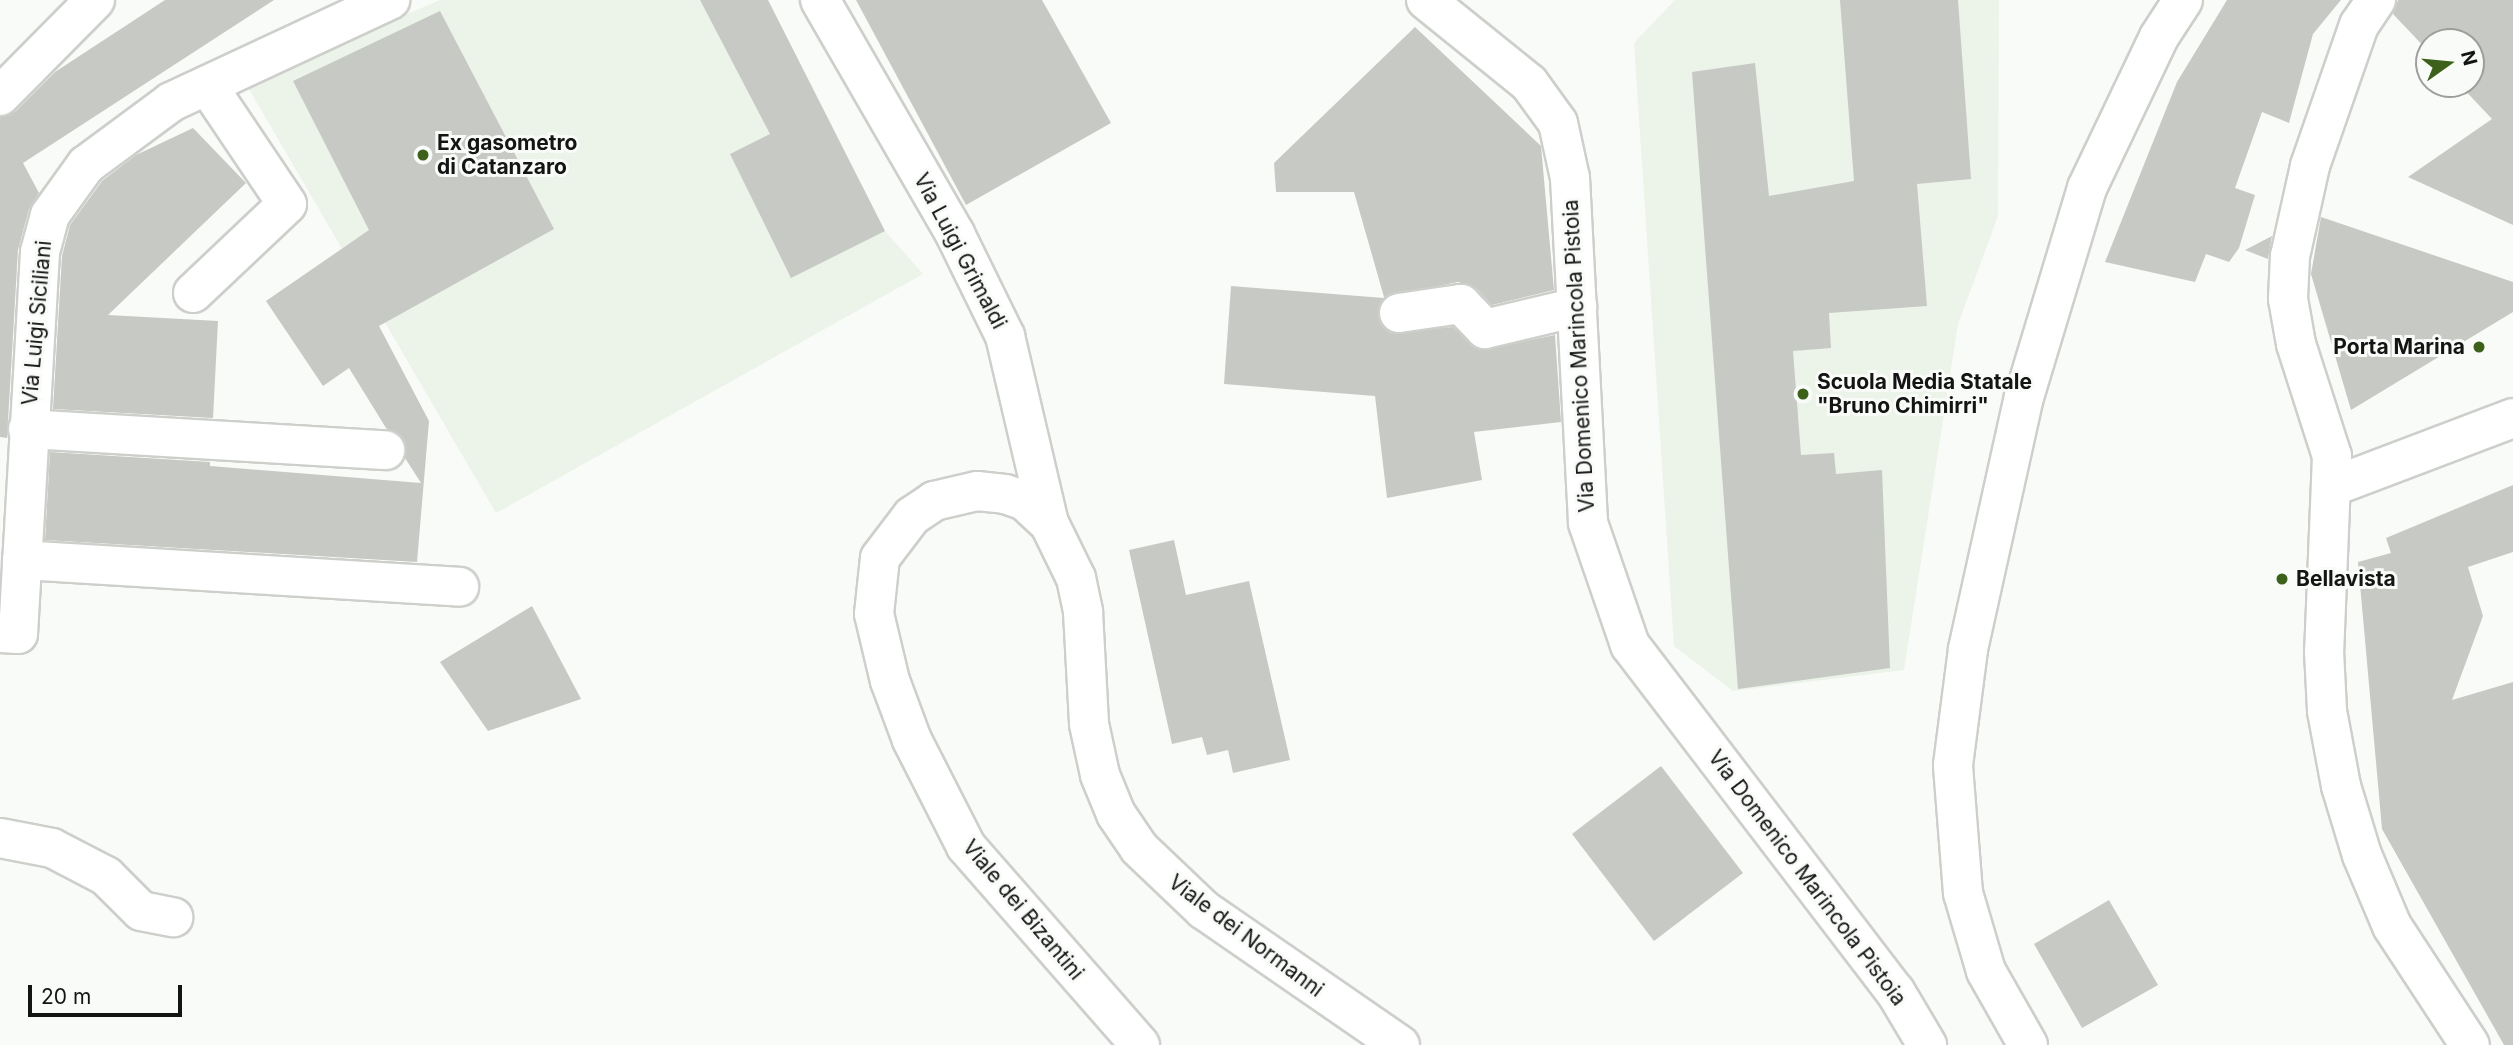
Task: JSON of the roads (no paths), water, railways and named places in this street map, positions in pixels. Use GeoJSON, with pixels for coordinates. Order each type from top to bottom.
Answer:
{"type":"FeatureCollection","features":[{"type":"Feature","properties":{"kind":"street"},"geometry":{"type":"LineString","coordinates":[[0,96],[95,0]]}},
{"type":"Feature","properties":{"kind":"street","name":"Via Luigi Siciliani"},"geometry":{"type":"LineString","coordinates":[[0,634],[18,634],[22,560],[12,504],[28,429],[40,252],[50,215],[86,165],[171,102],[390,0]]}},
{"type":"Feature","properties":{"kind":"street","name":"Via Luigi Grimaldi"},"geometry":{"type":"LineString","coordinates":[[820,0],[955,234],[1005,336],[1049,523]]}},
{"type":"Feature","properties":{"kind":"street","name":"Via Domenico Marincola Pistoia"},"geometry":{"type":"LineString","coordinates":[[1426,0],[1529,83],[1558,123],[1570,178],[1588,523],[1630,645],[1895,991],[1927,1045]]}},
{"type":"Feature","properties":{"kind":"street"},"geometry":{"type":"LineString","coordinates":[[2028,1045],[1986,971],[1963,893],[1954,765],[1968,649],[2024,397],[2087,188],[2159,37],[2183,0]]}},
{"type":"Feature","properties":{"kind":"street"},"geometry":{"type":"LineString","coordinates":[[2376,0],[2360,25],[2310,166],[2290,256],[2288,299],[2295,344],[2332,456],[2333,486],[2324,650],[2327,711],[2341,786],[2362,855],[2392,926],[2470,1045]]}},
{"type":"Feature","properties":{"kind":"street"},"geometry":{"type":"LineString","coordinates":[[193,293],[287,204],[207,85]]}},
{"type":"Feature","properties":{"kind":"street"},"geometry":{"type":"LineString","coordinates":[[1399,313],[1461,304],[1485,329],[1577,307]]}},
{"type":"Feature","properties":{"kind":"street"},"geometry":{"type":"LineString","coordinates":[[2333,486],[2513,418]]}},
{"type":"Feature","properties":{"kind":"street"},"geometry":{"type":"LineString","coordinates":[[28,429],[385,450]]}},
{"type":"Feature","properties":{"kind":"street","name":"Viale dei Bizantini"},"geometry":{"type":"LineString","coordinates":[[1049,523],[1025,502],[977,491],[934,501],[912,516],[880,558],[874,605],[879,648],[912,740],[966,846],[1140,1045]]}},
{"type":"Feature","properties":{"kind":"street","name":"Viale dei Normanni"},"geometry":{"type":"LineString","coordinates":[[1049,523],[1076,578],[1083,612],[1089,724],[1100,775],[1116,814],[1139,848],[1204,910],[1400,1045]]}},
{"type":"Feature","properties":{"kind":"street"},"geometry":{"type":"LineString","coordinates":[[22,560],[459,587]]}},
{"type":"Feature","properties":{"kind":"street"},"geometry":{"type":"LineString","coordinates":[[0,838],[52,848],[106,876],[141,911],[173,917]]}},
{"type":"Feature","properties":{"kind":"place","name":"Ex gasometro di Catanzaro"},"geometry":{"type":"Point","coordinates":[423,155]}},
{"type":"Feature","properties":{"kind":"place","name":"Porta Marina"},"geometry":{"type":"Point","coordinates":[2479,347]}},
{"type":"Feature","properties":{"kind":"place","name":"Scuola Media Statale \"Bruno Chimirri\""},"geometry":{"type":"Point","coordinates":[1803,394]}},
{"type":"Feature","properties":{"kind":"place","name":"Bellavista"},"geometry":{"type":"Point","coordinates":[2282,579]}}]}
